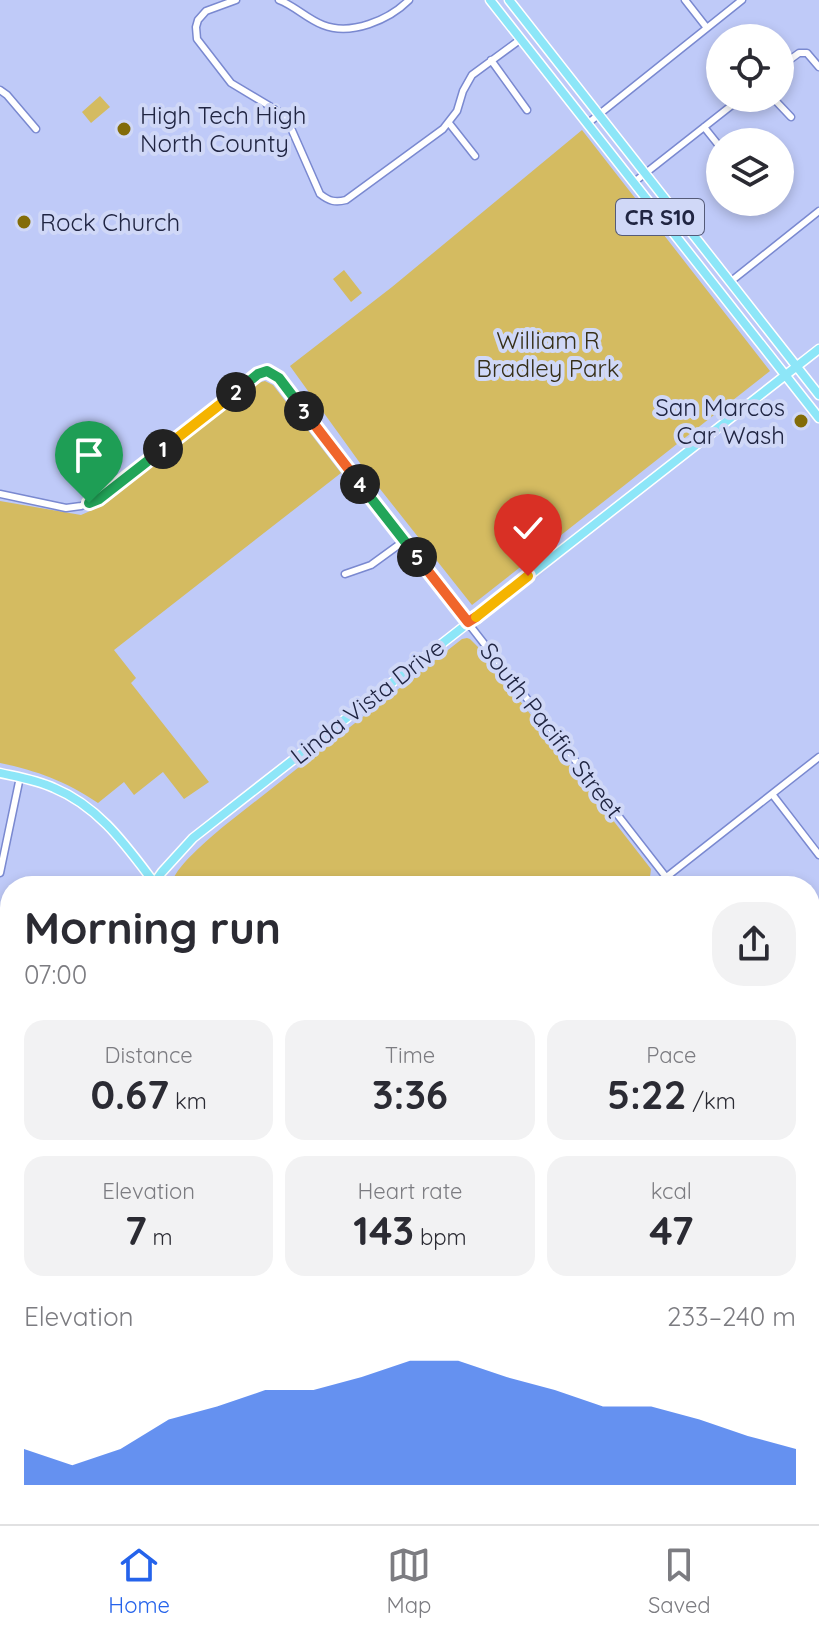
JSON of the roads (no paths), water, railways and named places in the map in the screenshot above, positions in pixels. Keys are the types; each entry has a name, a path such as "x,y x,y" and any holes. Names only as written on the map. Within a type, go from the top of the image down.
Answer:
{"main road":[{"name":"CR S10","path":"490,0 819,418"},
{"name":"CR S10","path":"509,0 819,395"},
{"name":"Linda Vista Drive","path":"161,876 193,838 819,349"},
{"path":"0,773 58,789 81,802 122,841 147,876"}],"street":[{"path":"236,0 206,11 198,20 199,45 231,83 287,119 320,194 329,201 346,200 449,123 472,75 521,39"},
{"path":"279,0 321,25 349,29 377,21 409,0"},
{"path":"685,0 706,27"},
{"path":"712,24 742,0"},
{"path":"587,124 706,29"},
{"path":"794,57 807,53 819,67"},
{"path":"491,60 527,110"},
{"path":"0,90 36,129"},
{"path":"633,183 723,112"},
{"path":"786,112 791,117"},
{"path":"449,123 475,156"},
{"path":"730,282 819,211"},
{"name":"South Pacific Street","path":"0,494 66,508 99,499 258,374 267,371 279,378 665,876"},
{"path":"345,574 371,565 404,541"},
{"path":"667,876 819,757"},
{"path":"0,873 20,777"},
{"path":"772,794 819,855"}],"place":[{"name":"High Tech High North County","path":"124,129"},
{"name":"Rock Church","path":"24,222"},
{"name":"San Marcos Car Wash","path":"801,421"}],"park label":[{"name":"William R Bradley Park","path":"548,354"}]}
